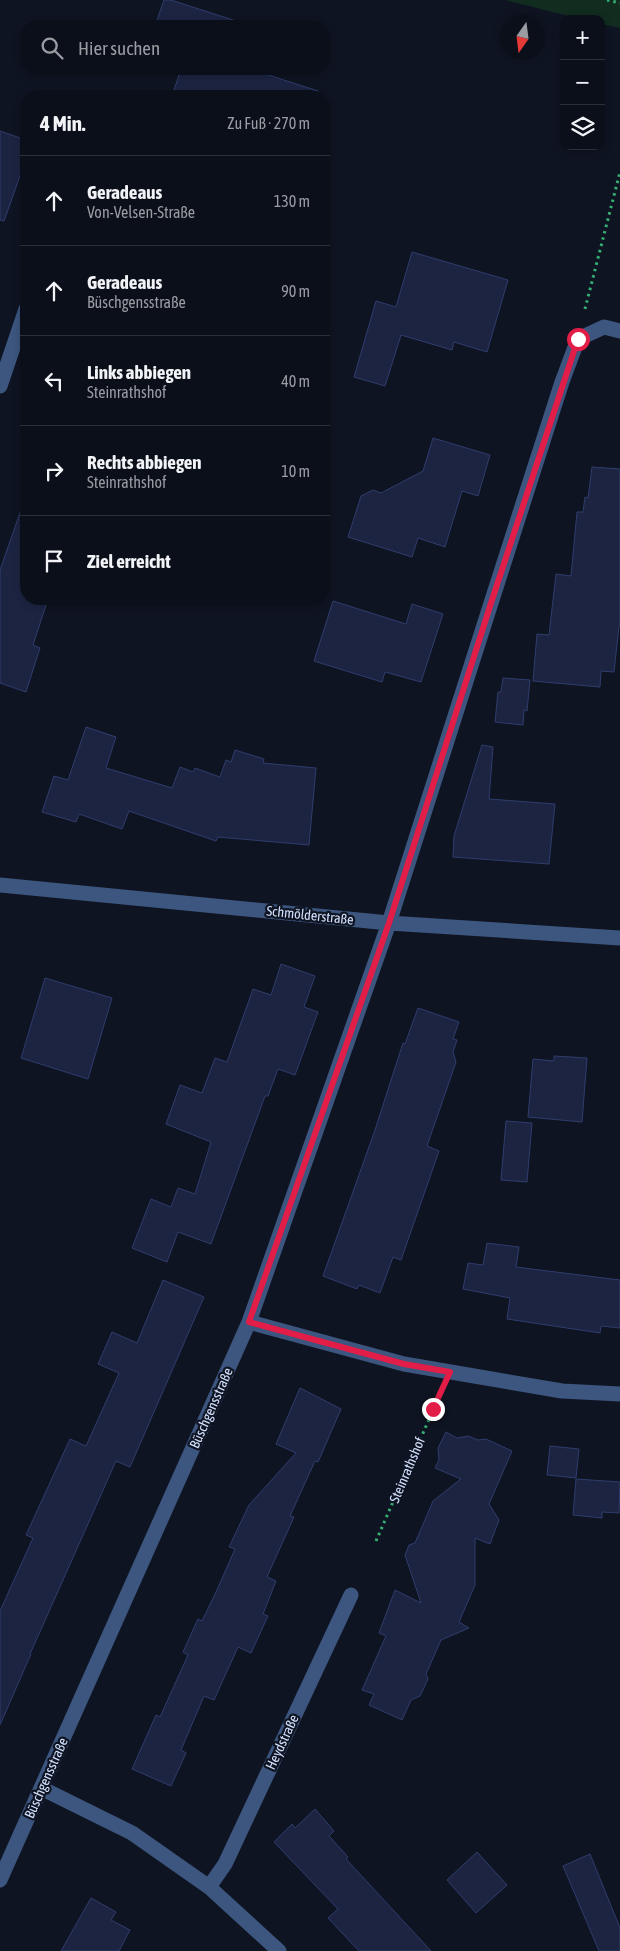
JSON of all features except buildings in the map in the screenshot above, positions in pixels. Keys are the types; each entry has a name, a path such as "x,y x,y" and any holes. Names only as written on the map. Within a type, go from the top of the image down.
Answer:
{"street":[{"path":"0,386 20,327"},
{"path":"578,339 604,327 620,331"},
{"name":"Büschgensstraße","path":"0,1880 249,1322 389,923 498,581 578,339"},
{"name":"Schmölderstraße","path":"0,885 389,923 620,938"},
{"path":"249,1322 404,1364 562,1391 620,1394"},
{"name":"Heydstraße","path":"209,1887 225,1864 351,1595"},
{"path":"41,1788 132,1833 209,1887 279,1951"}],"path":[{"path":"607,0 620,3"},
{"path":"578,339 620,172"},
{"name":"Steinrathshof","path":"376,1541 450,1372"}],"green space":[{"path":"505,0 620,0 620,28 605,25 605,15 565,15"}],"route":[{"path":"433,1409 450,1372 404,1364 249,1322 389,923 562,382 578,339"}]}
